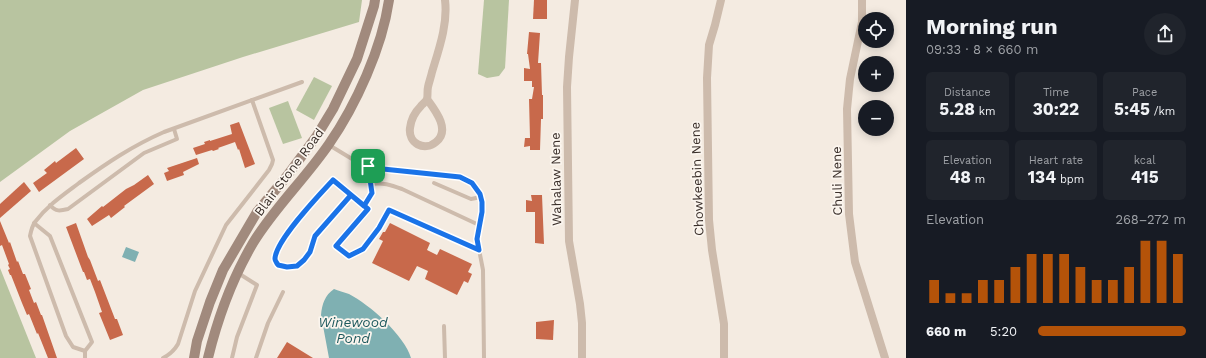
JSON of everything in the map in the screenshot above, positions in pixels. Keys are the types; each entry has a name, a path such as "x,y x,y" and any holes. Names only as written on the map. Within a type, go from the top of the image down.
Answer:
{"main road":[{"name":"Blair Stone Road","path":"194,358 210,302 225,266 257,212 316,137 333,110 357,60 375,0"},
{"name":"Blair Stone Road","path":"208,358 224,303 237,273 253,243 272,214 329,144 364,81 386,16 389,0"},
{"path":"316,137 329,144"},
{"path":"225,266 237,273"}],"street":[{"path":"427,100 439,117 442,125 442,133 439,140 435,144 421,146 414,143 411,138 410,128 414,116 427,100 428,87 443,33 445,0"},
{"name":"Wahalaw Nene","path":"575,0 567,87 569,241 580,304 582,323 582,358"},
{"name":"Chowkeebin Nene","path":"720,0 716,25 709,45 707,78 709,220 712,250 724,324 724,358"},
{"name":"Chuli Nene","path":"862,0 862,22 851,72 848,109 849,214 855,262 885,358"}],"lane":[{"path":"85,351 73,347 66,336 30,236 34,223 50,205 106,164 140,143 302,82"},
{"path":"163,358 172,352 178,344 195,291 226,225 269,170 272,164 273,160 252,100"},
{"path":"50,205 54,209 60,211 68,209 144,153 177,139 174,129"},
{"path":"140,143 144,153"},
{"path":"329,144 362,164 368,166 460,177 472,183 480,194 482,212 477,239 483,270 484,358"},
{"path":"364,206 372,193 368,166"},
{"path":"351,195 315,236 310,252 304,260 297,266 287,267 278,265 275,259 279,248 292,228 333,180 368,209 336,246 349,256 363,249 379,228 389,210 479,250"},
{"path":"434,183 471,199 481,197"},
{"path":"371,184 388,184 402,189 479,225"},
{"path":"34,223 50,236 92,342 85,351 85,358"},
{"path":"232,358 237,337 257,285 237,273"},
{"path":"256,358 268,323 283,292"},
{"path":"444,326 445,358"}],"green space":[{"path":"0,0 362,0 359,22 243,57 143,90 70,131 0,182"},
{"path":"484,0 509,0 505,68 499,76 487,78 478,74"},
{"path":"314,77 332,86 314,120 296,110"},
{"path":"288,101 302,138 283,144 269,108"},
{"path":"0,268 36,358 0,358"}],"water":[{"path":"126,247 139,252 135,262 122,257"},
{"name":"Winewood Pond","path":"334,289 349,294 376,313 402,340 411,358 329,358 321,315 324,300"}],"building":[{"path":"534,0 547,0 547,19 533,19"},
{"path":"529,32 540,33 538,63 541,63 543,119 541,119 540,150 530,150 530,146 524,147 525,138 530,138 529,99 532,99 534,87 532,87 532,81 524,81 524,68 530,69 527,54"},
{"path":"239,122 255,164 245,168 239,149 238,150 235,142 213,151 212,150 196,155 193,148 205,144 204,142 232,134 230,125"},
{"path":"76,148 84,159 39,192 33,183 47,173 44,170 55,161 56,163"},
{"path":"197,158 199,164 183,172 184,175 167,181 164,173 169,171 167,168"},
{"path":"148,175 154,184 124,206 125,207 111,218 109,215 92,226 87,219 102,206 103,207 126,189"},
{"path":"24,182 31,191 0,218 0,204"},
{"path":"531,195 542,195 544,244 535,243 535,212 526,212 526,200 532,201"},
{"path":"0,221 17,262 18,261 23,274 25,274 31,289 29,290 34,303 36,302 42,315 57,358 48,358 38,333 37,334 29,314 27,315 10,275 8,270 10,269 9,264 2,245 0,246"},
{"path":"76,223 98,281 100,280 115,319 117,319 123,335 110,340 99,313 102,312 90,279 87,280 83,272 66,227"},
{"path":"390,223 430,243 427,250 437,255 440,249 472,264 468,272 472,274 468,283 464,281 457,295 425,279 428,271 417,266 409,281 372,263 383,241 379,239"},
{"path":"554,320 553,340 536,339 536,322"},
{"path":"287,342 313,358 277,358"}],"route":[{"path":"368,166 372,193 364,206 351,195 315,236 310,252 304,260 297,266 287,267 278,265 275,259 279,248 292,228 333,180 351,195 368,209 336,246 349,256 363,249 379,228 389,210 479,250 477,239 482,212 482,202 480,194 472,183 460,177 368,166"}]}
